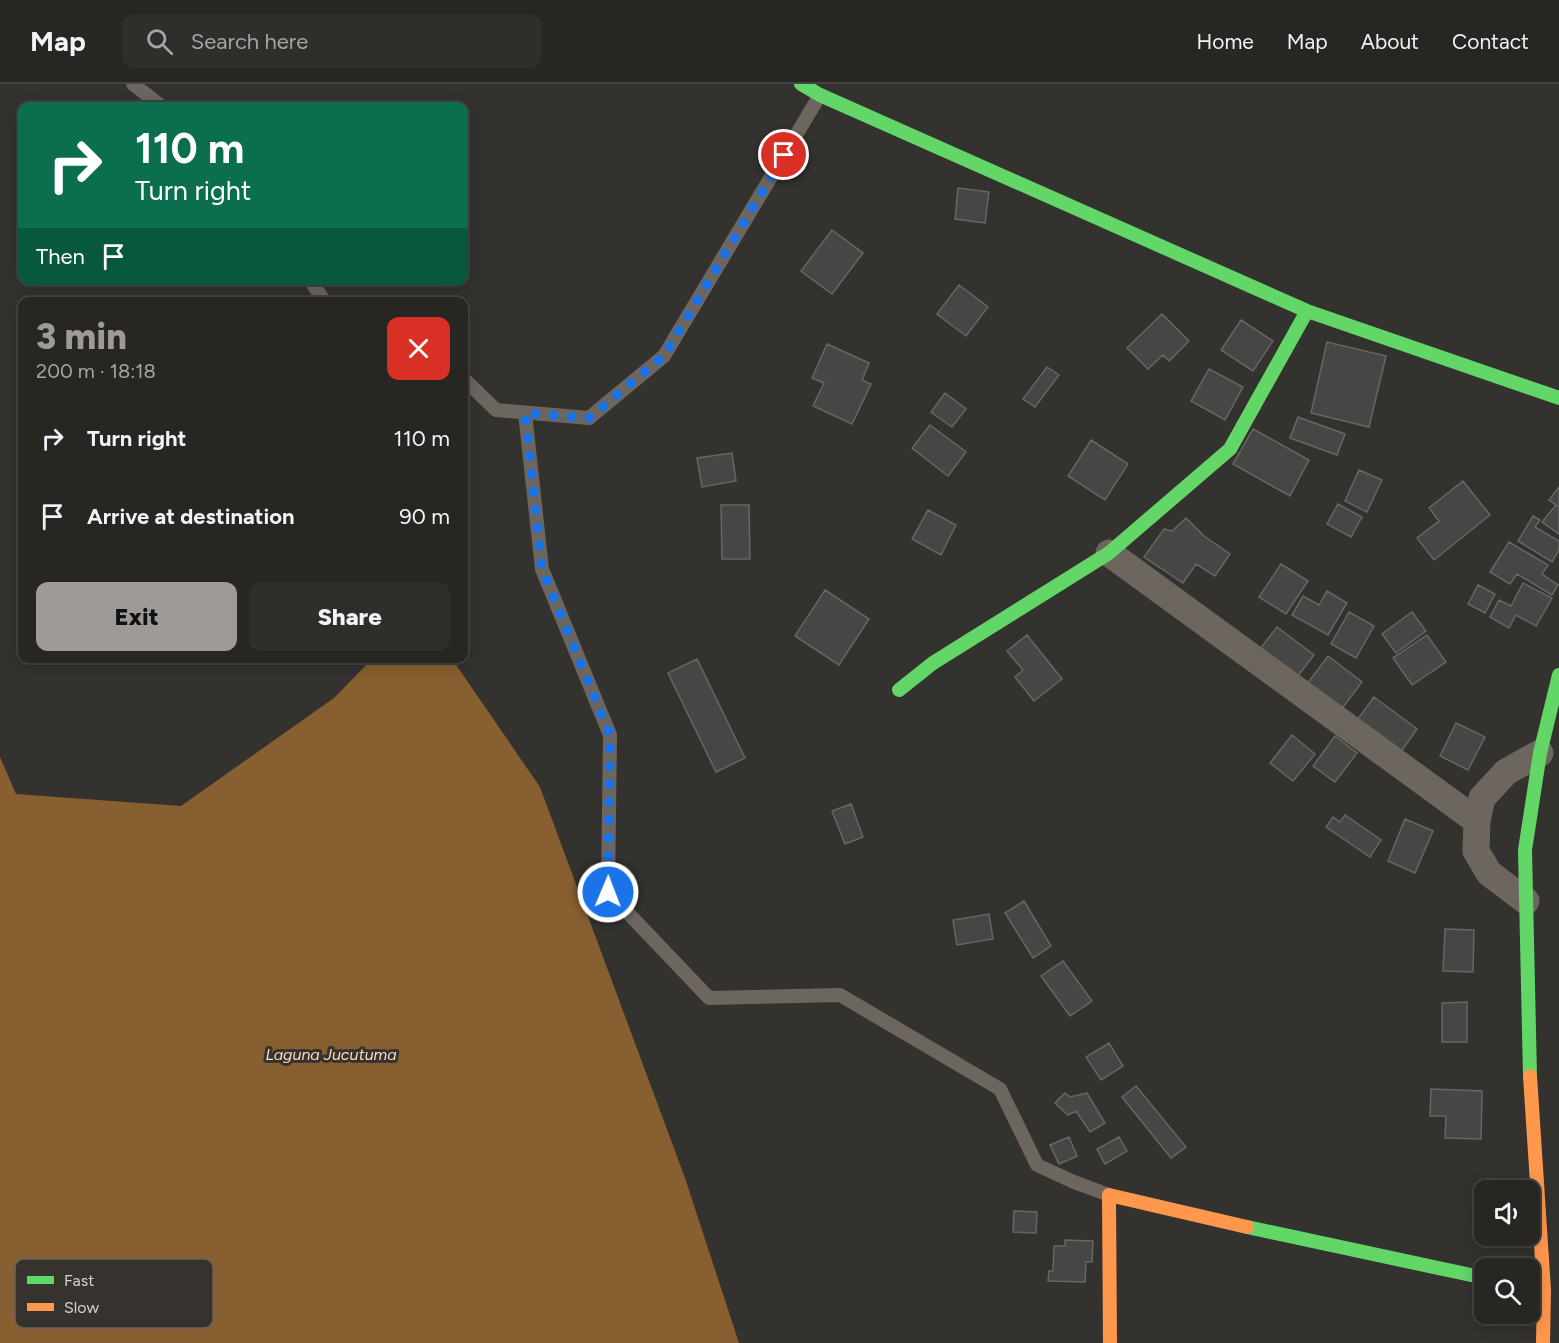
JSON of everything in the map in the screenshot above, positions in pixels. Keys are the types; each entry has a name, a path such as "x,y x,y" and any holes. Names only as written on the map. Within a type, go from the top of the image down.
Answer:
{"street":[{"path":"801,84 820,95 1307,311 1559,398"},
{"path":"899,690 933,663 1109,553 1230,449 1307,311"},
{"path":"1109,553 1477,821"},
{"path":"1543,1343 1544,1290 1530,1075 1525,850 1540,753 1559,675"},
{"path":"1526,901 1489,873 1476,851 1477,821 1482,798 1506,772 1540,753"},
{"path":"1110,1343 1109,1195 1271,1233 1474,1276"}],"lane":[{"path":"133,84 155,102"},
{"path":"468,383 496,410 589,418 664,356 820,95"},
{"path":"525,413 542,569 610,735 608,892 709,998 840,995 1000,1089 1037,1165 1109,1195"}],"water":[{"name":"Laguna Jucutuma","path":"368,663 455,663 540,787 685,1178 739,1343 0,1343 0,757 16,794 181,806 334,698"}],"building":[{"path":"958,188 989,192 985,223 955,219"},
{"path":"832,230 863,253 832,294 801,271"},
{"path":"959,285 988,307 966,336 937,314"},
{"path":"1162,314 1189,341 1169,361 1163,355 1148,369 1127,348"},
{"path":"1241,320 1273,341 1253,371 1221,350"},
{"path":"1327,342 1386,356 1369,427 1311,413"},
{"path":"827,344 869,363 862,380 871,384 852,424 813,406 824,383 812,378"},
{"path":"1047,367 1059,375 1035,407 1023,399"},
{"path":"1209,369 1243,387 1225,420 1191,401"},
{"path":"945,393 966,409 952,427 931,412"},
{"path":"1298,417 1345,434 1337,455 1290,438"},
{"path":"930,425 966,452 948,476 912,448"},
{"path":"1253,429 1309,460 1290,496 1233,464"},
{"path":"1091,440 1128,464 1105,500 1068,476"},
{"path":"732,453 736,481 702,487 697,458"},
{"path":"1359,470 1382,480 1367,512 1345,501"},
{"path":"1463,481 1490,515 1434,560 1417,538 1439,521 1429,508"},
{"path":"1559,487 1559,507 1549,500"},
{"path":"1338,504 1362,517 1351,537 1327,524"},
{"path":"721,505 749,505 750,559 722,559"},
{"path":"1556,505 1559,507 1559,534 1542,522"},
{"path":"928,510 956,525 941,555 912,539"},
{"path":"1533,516 1540,520 1535,527 1559,541 1559,550 1552,562 1518,541"},
{"path":"1186,518 1204,536 1230,554 1215,576 1196,564 1183,583 1144,557 1164,529 1172,531"},
{"path":"1509,542 1548,565 1542,574 1558,585 1552,595 1517,574 1510,584 1490,572"},
{"path":"1281,564 1308,581 1286,614 1259,597"},
{"path":"1523,583 1552,598 1536,626 1516,615 1509,628 1490,617 1499,600 1511,606"},
{"path":"1478,585 1495,594 1485,613 1468,604"},
{"path":"825,590 869,619 839,665 795,636"},
{"path":"1327,591 1347,603 1328,635 1292,615 1303,596 1319,605"},
{"path":"1349,612 1374,626 1356,658 1331,644"},
{"path":"1412,612 1426,631 1396,653 1382,634"},
{"path":"1277,627 1314,655 1294,681 1257,653"},
{"path":"1027,635 1062,679 1034,701 1015,677 1023,670 1007,651"},
{"path":"1427,635 1446,662 1412,685 1393,658"},
{"path":"1328,656 1362,682 1338,714 1304,688"},
{"path":"697,659 745,758 716,772 668,673"},
{"path":"1374,697 1417,729 1398,756 1354,724"},
{"path":"1456,723 1485,737 1468,770 1440,756"},
{"path":"1292,735 1315,754 1293,781 1270,763"},
{"path":"1335,736 1357,753 1335,782 1313,766"},
{"path":"851,804 863,837 845,844 832,811"},
{"path":"1345,815 1381,840 1370,857 1326,827 1333,817 1340,822"},
{"path":"1405,819 1433,831 1415,873 1388,861"},
{"path":"1024,901 1051,946 1033,958 1005,913"},
{"path":"989,914 993,939 957,945 953,920"},
{"path":"1445,929 1474,930 1473,972 1443,971"},
{"path":"1063,961 1092,1001 1070,1016 1041,976"},
{"path":"1467,1002 1467,1042 1442,1042 1442,1003"},
{"path":"1109,1043 1123,1066 1101,1080 1086,1057"},
{"path":"1136,1086 1186,1147 1171,1158 1122,1097"},
{"path":"1431,1089 1482,1091 1481,1139 1445,1138 1446,1116 1430,1116"},
{"path":"1065,1093 1070,1097 1087,1093 1105,1123 1090,1132 1076,1111 1068,1115 1055,1103"},
{"path":"1069,1137 1077,1156 1059,1164 1050,1145"},
{"path":"1119,1137 1127,1151 1105,1164 1097,1149"},
{"path":"1014,1211 1037,1212 1036,1233 1013,1232"},
{"path":"1065,1240 1093,1241 1092,1262 1086,1262 1085,1282 1048,1281 1049,1271 1053,1271 1054,1246 1065,1246"}],"traffic: fast":[{"path":"801,84 820,95 1307,311 1559,398"},
{"path":"899,690 933,663 1109,553 1230,449 1307,311"},
{"path":"1530,1076 1525,850 1540,753 1559,675"},
{"path":"1247,1227 1474,1276"}],"traffic: slow":[{"path":"1530,1076 1544,1290 1543,1343"},
{"path":"1110,1343 1109,1195 1247,1227"}],"route":[{"path":"608,892 610,735 542,569 525,413 589,418 664,356 784,155"}]}
